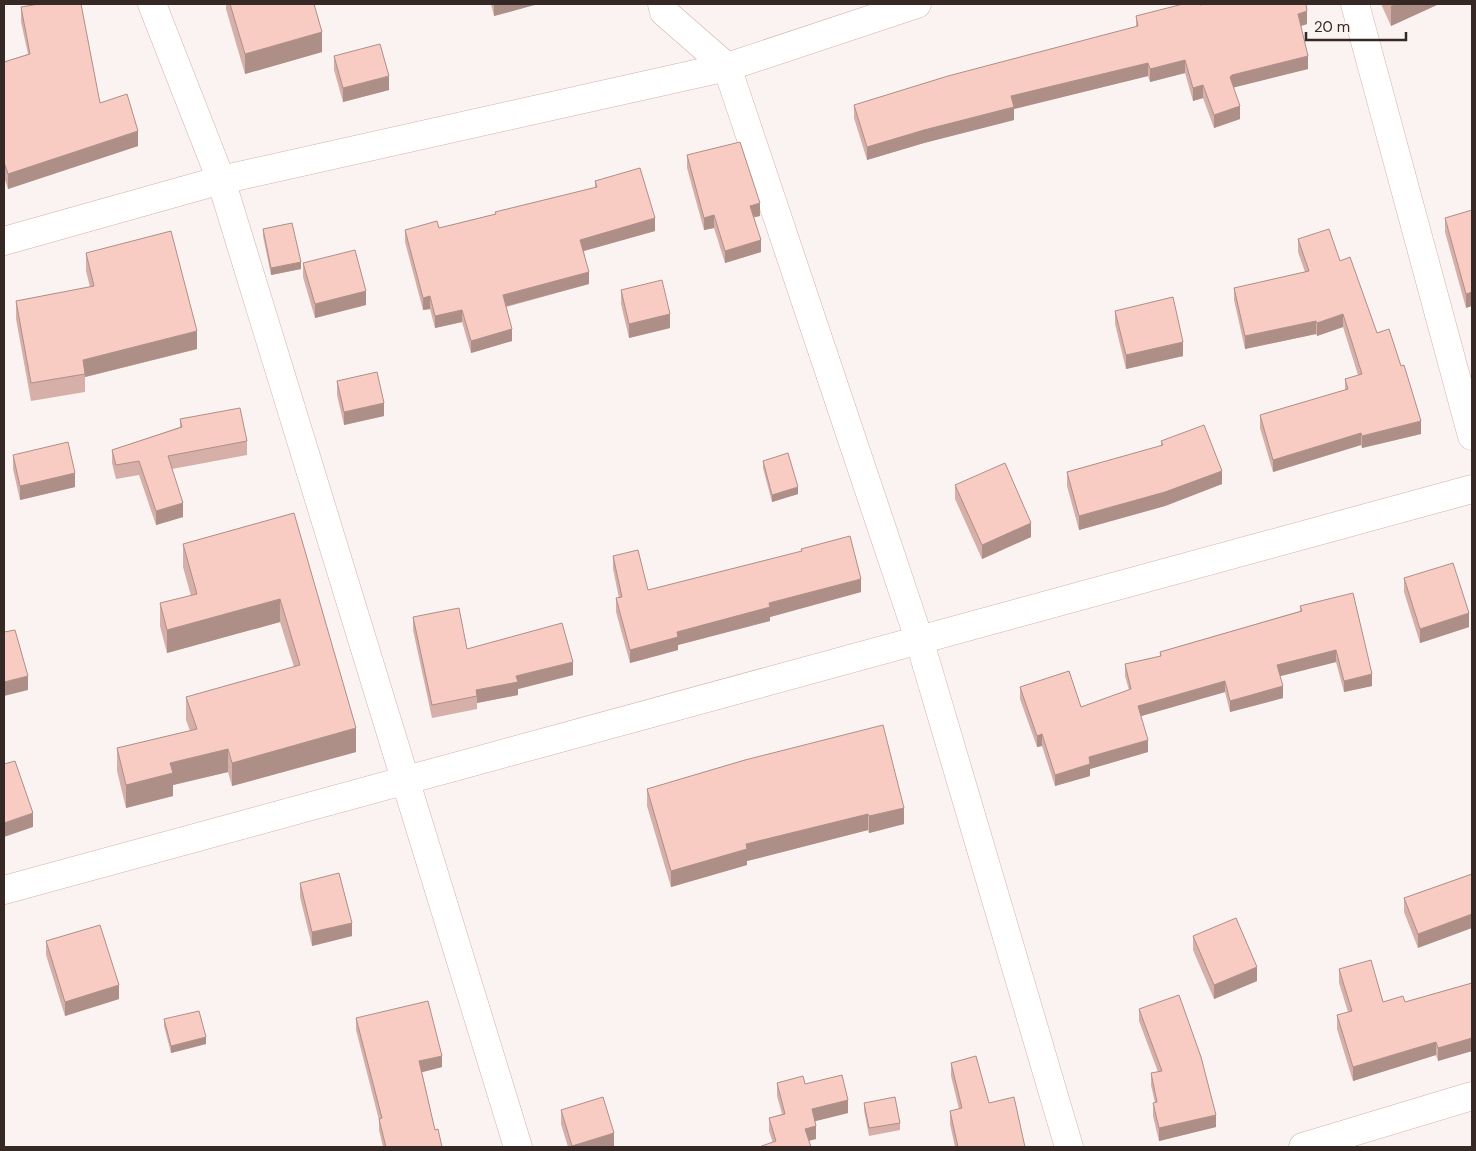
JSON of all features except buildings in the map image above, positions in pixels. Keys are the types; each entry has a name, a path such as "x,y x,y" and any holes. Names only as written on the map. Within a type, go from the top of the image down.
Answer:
{"street":[{"path":"152,4 221,180 518,1147"},
{"path":"662,4 664,12 727,68 919,639 1068,1147"},
{"path":"4,241 221,180 727,68 917,4"},
{"path":"1355,4 1472,436"},
{"path":"4,890 1472,489"},
{"path":"1303,1147 1472,1096"}]}
